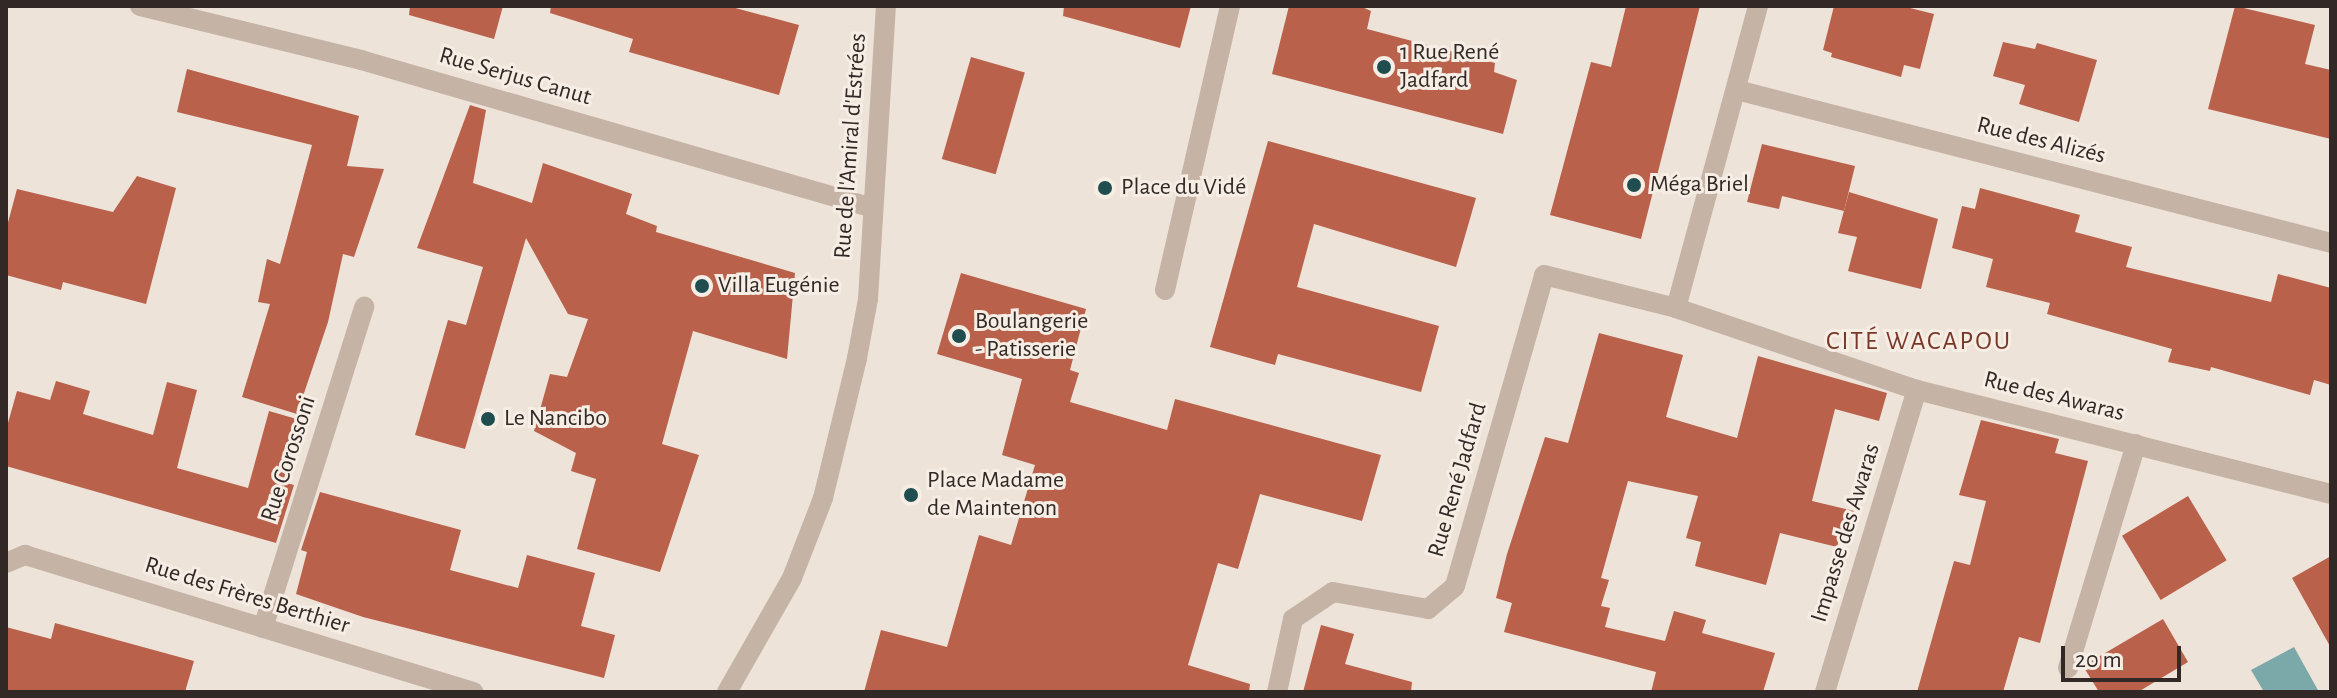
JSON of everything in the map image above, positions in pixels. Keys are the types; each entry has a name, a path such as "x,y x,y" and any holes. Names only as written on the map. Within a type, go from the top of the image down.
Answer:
{"street":[{"name":"Rue de l'Amiral d'Estrées","path":"727,692 792,578 823,498 863,328 886,6"},
{"path":"1165,290 1230,6"},
{"path":"1676,308 1758,6"},
{"name":"Rue Serjus Canut","path":"154,8 361,60 873,208"},
{"name":"Rue des Alizés","path":"1737,90 2331,243"},
{"name":"Rue René Jadfard","path":"1277,692 1293,619 1333,592 1428,609 1455,586 1544,275 1676,308"},
{"name":"Rue Corossoni","path":"263,628 364,307"},
{"name":"Rue des Awaras","path":"1676,308 1917,390 2331,494"},
{"name":"Impasse des Awaras","path":"1825,692 1917,390"},
{"path":"2068,668 2136,444"},
{"name":"Rue des Frères Berthier","path":"6,563 25,555 474,692"}],"water":[{"path":"2294,647 2319,692 2264,692 2251,670"}],"building":[{"path":"410,6 503,6 494,39 409,15"},
{"path":"551,6 728,6 799,25 779,95 629,52 633,39 550,13"},
{"path":"1064,6 1191,6 1180,48 1063,16"},
{"name":"1 Rue René Jadfard","path":"1289,6 1360,6 1371,11 1367,29 1495,63 1494,72 1517,80 1503,134 1272,74"},
{"path":"1626,6 1700,6 1641,239 1550,215 1591,62 1611,67"},
{"path":"1834,6 1902,6 1934,14 1920,69 1904,65 1901,77 1831,57 1832,53 1823,50"},
{"path":"2235,6 2315,25 2305,64 2331,70 2331,139 2208,109"},
{"path":"2003,42 2035,49 2037,43 2097,60 2079,122 2019,104 2025,85 1993,76"},
{"path":"971,57 1025,72 996,174 942,159"},
{"path":"187,69 359,116 347,166 384,169 354,257 343,254 328,322 297,414 242,397 270,304 258,302 267,259 280,264 312,145 177,112"},
{"path":"470,105 486,110 473,183 532,203 543,163 632,194 626,214 657,226 656,232 795,273 787,359 693,331 662,444 699,455 660,572 577,549 596,479 571,471 576,453 534,431 550,374 567,377 588,319 568,314 526,238 465,449 415,435 448,320 466,325 483,267 417,248"},
{"path":"1268,141 1476,198 1456,267 1314,224 1297,287 1439,326 1421,392 1278,354 1275,365 1210,347"},
{"path":"1762,144 1855,166 1844,211 1782,196 1779,209 1747,202"},
{"path":"137,176 176,188 146,304 63,282 61,290 6,275 6,230 17,189 113,212"},
{"path":"1980,188 2080,215 2075,232 2132,247 2126,267 2271,302 2278,274 2331,288 2331,385 2314,380 2310,395 2211,367 2210,371 2168,362 2172,349 2047,314 2050,303 1986,287 1993,259 1952,248 1962,206 1975,209"},
{"path":"1849,192 1938,219 1921,289 1848,271 1857,237 1838,233"},
{"path":"961,273 1086,309 1070,370 1079,373 1070,402 1167,430 1175,399 1381,455 1362,521 1260,494 1238,569 1218,563 1188,665 1250,684 1249,692 864,692 881,630 947,647 979,535 1011,545 1035,465 1002,455 1022,379 937,354"},
{"path":"1599,333 1683,355 1666,417 1737,438 1758,356 1887,393 1879,421 1835,409 1812,501 1854,511 1846,541 1839,540 1837,547 1780,533 1766,585 1695,566 1701,542 1686,538 1698,496 1628,481 1601,578 1609,580 1601,606 1610,608 1605,627 1665,641 1674,611 1706,620 1702,633 1775,653 1763,692 1651,692 1656,672 1504,632 1512,603 1496,598 1507,554 1545,437 1568,443"},
{"path":"56,381 90,391 83,414 153,435 167,382 197,390 177,468 248,488 269,411 300,420 283,482 294,485 276,543 6,466 6,430 17,391 50,400"},
{"path":"1981,420 2059,439 2055,453 2088,461 2040,643 2019,637 2003,692 1917,692 1954,561 1970,565 1986,501 1959,495"},
{"path":"320,492 461,530 450,570 518,588 527,555 595,573 581,626 615,635 604,678 363,617 296,594 307,552 301,550"},
{"path":"2188,496 2227,560 2161,600 2122,536"},
{"path":"2331,556 2331,648 2292,578"},
{"path":"2163,619 2188,662 2138,692 2099,692 2083,666"},
{"path":"55,623 194,661 185,692 6,692 6,627 51,639"},
{"path":"1321,625 1354,634 1345,664 1412,682 1411,692 1303,692"}],"place":[{"name":"1 Rue René Jadfard","path":"1384,67"},
{"name":"Méga Briel","path":"1634,185"},
{"name":"Place du Vidé","path":"1105,188"},
{"name":"Villa Eugénie","path":"702,286"},
{"name":"Boulangerie - Patisserie","path":"959,336"},
{"name":"Le Nancibo","path":"488,419"},
{"name":"Place Madame de Maintenon","path":"911,495"}],"district":[{"name":"CITÉ WACAPOU","path":"1919,342"}]}
